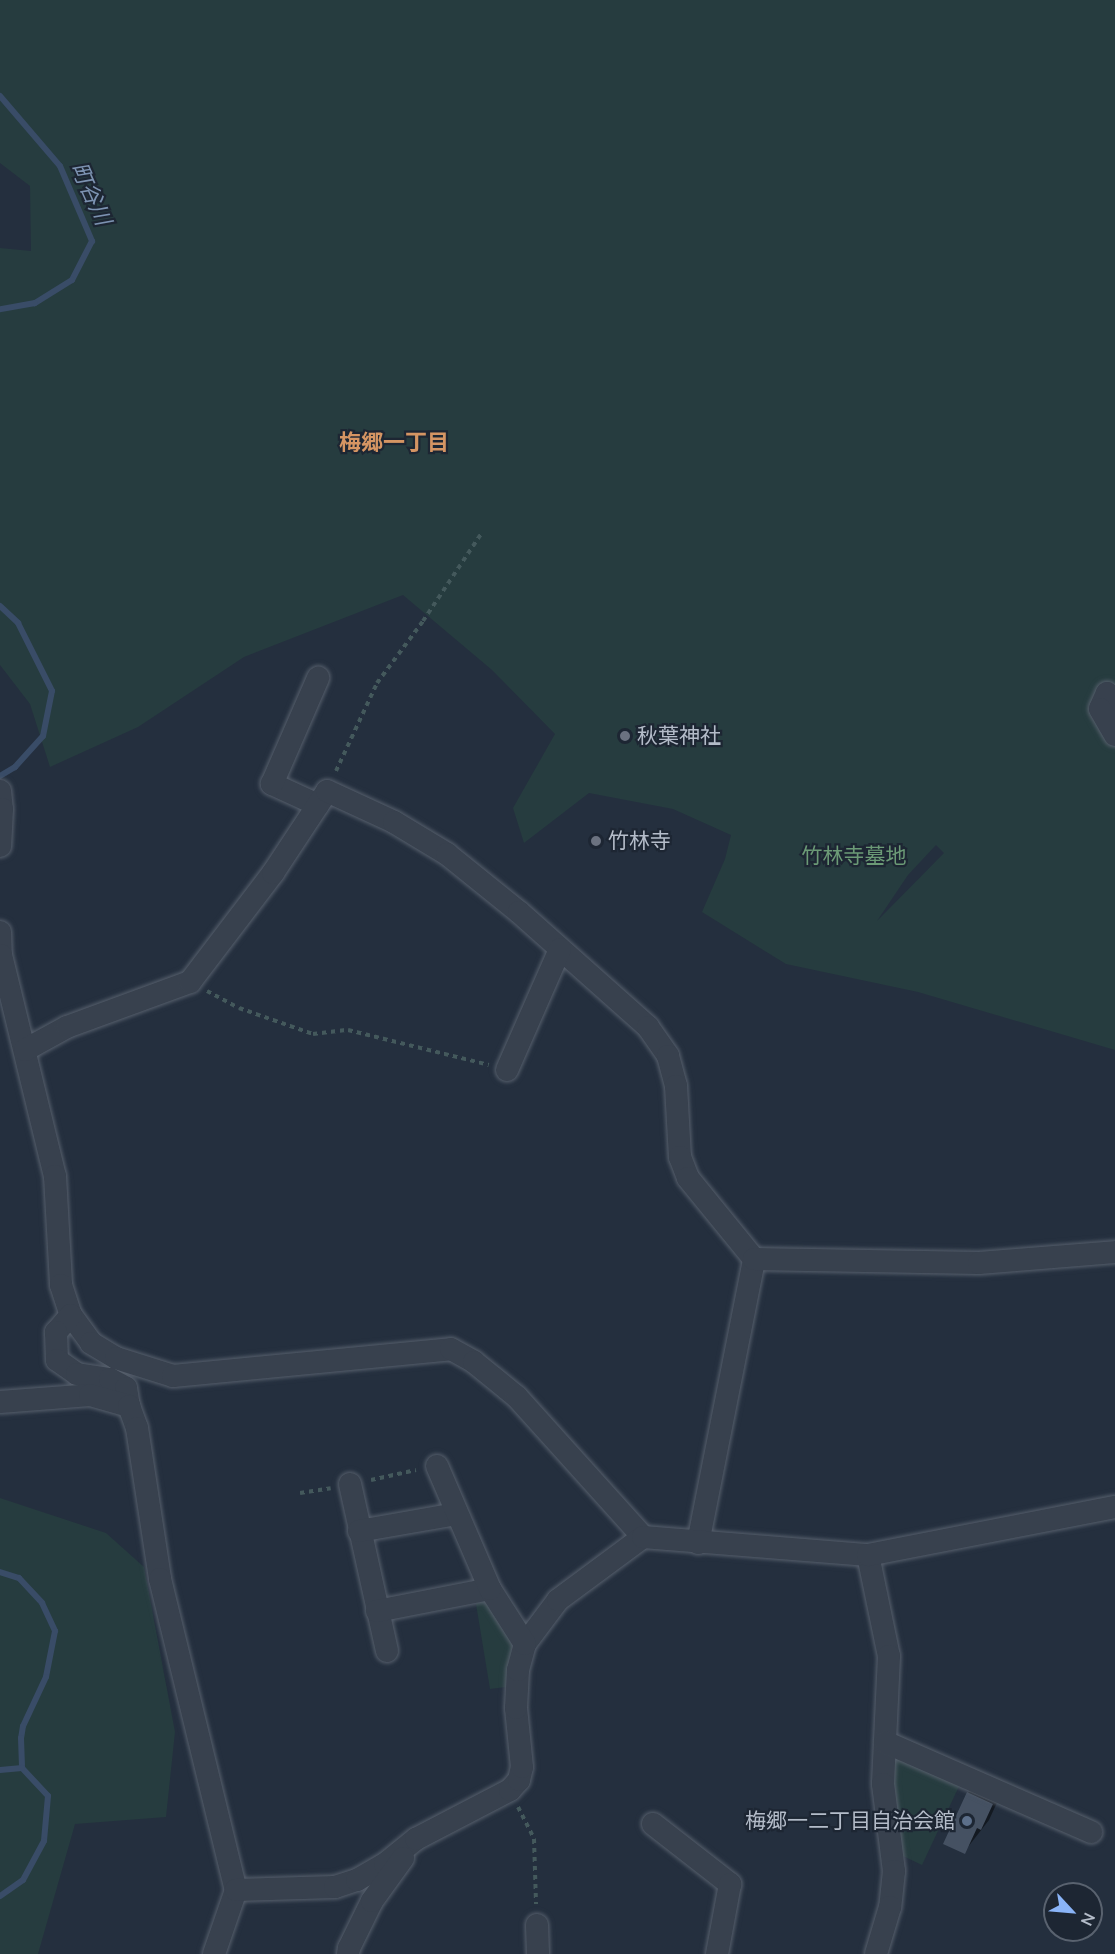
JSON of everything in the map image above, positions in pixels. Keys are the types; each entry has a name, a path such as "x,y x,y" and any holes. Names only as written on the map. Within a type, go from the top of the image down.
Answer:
{"street":[{"path":"318,678 272,784 394,822 447,854 561,949 648,1027 668,1056 676,1086 680,1157 688,1178 754,1259 979,1263 1115,1252"},
{"path":"1115,702 1107,693 1100,709 1115,735"},
{"path":"0,791 2,808 0,846"},
{"path":"25,1050 67,1028 190,982 273,873 322,798"},
{"path":"0,932 1,955 55,1176 61,1286 71,1315 100,1350 116,1358 173,1376 451,1348 474,1362 517,1397 643,1537 868,1555 1115,1507"},
{"path":"507,1070 561,949"},
{"path":"698,1543 754,1259"},
{"path":"71,1315 56,1332 57,1360 77,1374 110,1379 126,1388 129,1406 137,1428 160,1579 236,1890 214,1954"},
{"path":"0,1402 90,1395 129,1406"},
{"path":"437,1466 490,1589 525,1644"},
{"path":"350,1484 358,1531 387,1651"},
{"path":"358,1531 456,1514"},
{"path":"236,1890 335,1887 366,1875 416,1839 510,1790 519,1780 522,1767 516,1708 518,1670 525,1644 558,1600 643,1537"},
{"path":"868,1555 890,1656 883,1784 894,1870 890,1907 876,1954"},
{"path":"377,1611 490,1589"},
{"path":"885,1742 1091,1832"},
{"path":"653,1824 730,1884 717,1954"},
{"path":"348,1954 349,1947 372,1901 416,1839"},
{"path":"537,1925 538,1954"}],"path":[{"path":"322,798 377,683 423,621 481,534"},
{"path":"190,982 239,1008 314,1034 348,1030 507,1070"},
{"path":"510,1790 534,1839 537,1925"}],"green space":[{"name":"竹林寺墓地","path":"0,0 1115,0 1115,1050 918,992 786,964 702,912 725,859 731,835 673,809 589,793 524,843 513,808 555,734 492,670 403,595 244,657 138,727 50,767 30,704 0,665 0,248 31,251 30,186 0,163","holes":["936,845 944,853 877,921 908,875"]},
{"path":"0,1498 106,1533 144,1567 175,1732 166,1817 75,1824 38,1954 0,1954"},
{"path":"489,1599 513,1643 506,1687 490,1689 476,1604"},
{"path":"898,1754 961,1782 922,1865 903,1856 891,1759"}],"building":[{"path":"967,1792 993,1804 981,1830 977,1828 965,1854 943,1844"}],"waterway":[{"name":"町谷川","path":"0,96 60,166 92,241 72,280 35,303 0,309"},
{"name":"町谷川","path":"0,606 18,623 52,691 43,736 15,767 0,776"},
{"name":"町谷川","path":"0,1572 19,1578 42,1603 55,1631 46,1677 23,1726 21,1738 22,1768 48,1796 44,1841 23,1880 0,1896"},
{"path":"0,1770 22,1768"}],"place":[{"name":"秋葉神社","path":"625,736"},
{"name":"竹林寺","path":"596,841"},
{"name":"梅郷一二丁目自治会館","path":"967,1821"}],"district":[{"name":"梅郷一丁目","path":"394,444"}]}
